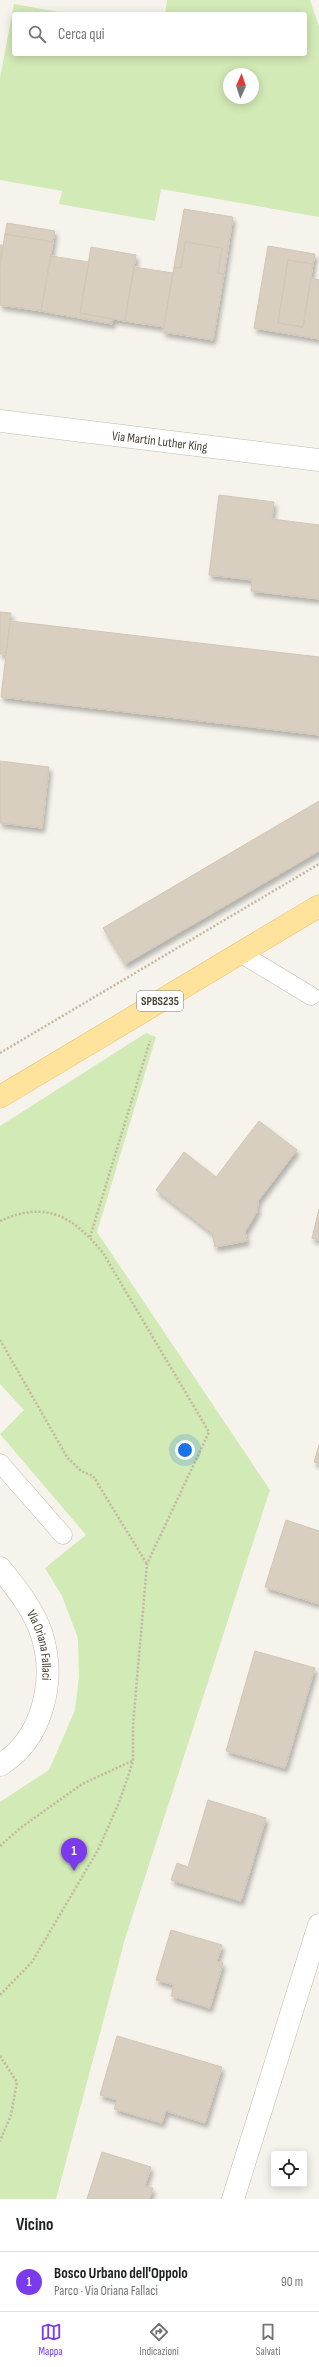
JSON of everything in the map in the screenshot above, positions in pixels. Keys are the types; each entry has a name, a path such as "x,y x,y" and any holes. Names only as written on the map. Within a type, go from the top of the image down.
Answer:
{"main road":[{"name":"SPBS235","path":"0,1097 319,906"}],"street":[{"name":"Via Martin Luther King","path":"0,421 319,460"},
{"path":"0,1089 42,1071"},
{"name":"Via Oriana Fallaci","path":"0,1568 25,1599 42,1635 48,1668 46,1696 36,1727 13,1757 0,1765"},
{"path":"233,2199 319,1925"}],"lane":[{"path":"240,953 311,996"},
{"path":"0,1463 63,1535"}],"path":[{"path":"0,1053 319,864"},
{"path":"146,966 164,998"},
{"path":"90,1237 152,1035"},
{"path":"0,1221 18,1213 38,1210 57,1215 90,1237 103,1253 209,1432 147,1564 133,1725 133,1761 120,1800 94,1857 32,1962 0,1995"},
{"path":"0,1340 68,1456 81,1471 93,1476 147,1564"},
{"path":"0,1846 19,1829 82,1784 133,1761"},
{"path":"0,2056 17,2082 11,2115 0,2141"}],"green space":[{"path":"167,0 310,0 319,26 319,217 161,189 155,221 59,204 62,191 0,180 0,78 12,15 12,56 307,56 307,12 165,12"},
{"path":"14,4 60,12 12,12"},
{"path":"146,1033 156,1037 97,1232 270,1490 125,1939 56,2199 0,2199 0,1802 49,1770 75,1710 79,1677 78,1638 62,1596 45,1568 86,1535 0,1434 24,1410 0,1384 0,1126"}],"building":[{"path":"184,209 233,217 224,274 218,273 222,248 185,242 181,268 174,267"},
{"path":"7,223 55,231 53,242 5,234"},
{"path":"5,234 53,242 41,311 0,305 0,266"},
{"path":"185,242 222,248 218,273 224,274 213,340 163,332 174,267 181,268"},
{"path":"0,245 3,245 0,266"},
{"path":"268,246 315,254 313,264 288,260 278,323 303,327 311,278 319,280 319,339 254,328"},
{"path":"91,247 136,255 125,321 80,313"},
{"path":"51,256 89,262 80,313 113,319 112,324 41,311"},
{"path":"288,260 313,264 303,327 278,323"},
{"path":"134,267 173,273 164,327 125,321"},
{"path":"219,495 274,502 272,519 319,525 319,599 251,591 252,580 209,575"},
{"path":"0,612 11,613 6,654 0,654"},
{"path":"10,621 319,657 319,735 1,697"},
{"path":"0,761 49,767 42,828 0,823"},
{"path":"319,801 319,851 125,964 103,928"},
{"path":"259,1121 297,1150 258,1201 257,1212 245,1232 247,1241 215,1247 212,1233 156,1190 184,1152 216,1177"},
{"path":"319,1209 319,1240 312,1238"},
{"path":"319,1445 319,1464 314,1462"},
{"path":"286,1520 319,1531 319,1604 265,1587"},
{"path":"255,1651 315,1668 285,1768 226,1751"},
{"path":"208,1800 266,1818 241,1901 171,1880 177,1863 188,1867"},
{"path":"171,1930 222,1945 217,1961 223,1963 210,2008 171,1996 174,1985 156,1980"},
{"path":"117,2036 222,2067 205,2123 166,2111 162,2123 114,2109 117,2100 100,2095"},
{"path":"102,2152 151,2167 145,2186 153,2188 149,2199 87,2199"}],"place":[{"name":"Bosco Urbano dell'Oppolo","path":"74,1871"}]}
